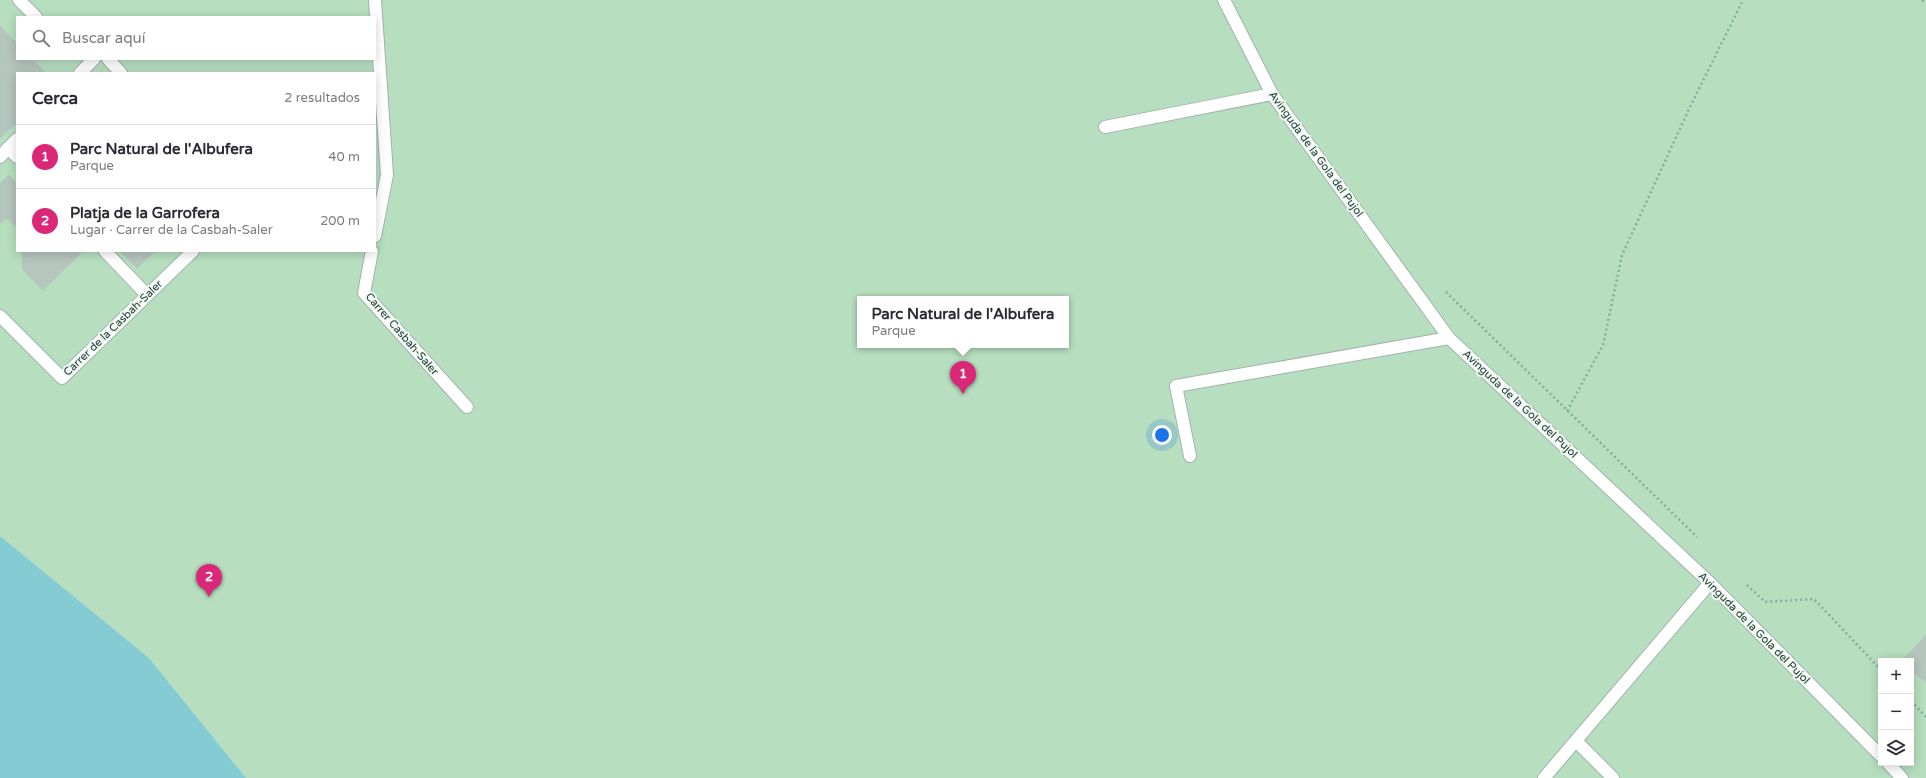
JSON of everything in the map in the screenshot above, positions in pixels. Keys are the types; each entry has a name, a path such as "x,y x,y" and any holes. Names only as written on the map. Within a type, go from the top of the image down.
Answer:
{"street":[{"path":"19,0 35,16"},
{"path":"375,0 387,175 376,231"},
{"name":"Avinguda de la Gola del Pujol","path":"1224,0 1272,94 1449,338 1710,583 1878,753"},
{"path":"81,72 93,60"},
{"path":"109,60 120,72"},
{"path":"1106,127 1272,94"},
{"path":"16,140 4,153 16,157"},
{"path":"107,252 147,295"},
{"name":"Carrer de la Casbah-Saler","path":"0,316 62,378 192,252"},
{"name":"Carrer Casbah-Saler","path":"372,252 364,293 467,407"},
{"path":"1190,456 1176,386 1449,338"},
{"path":"1544,778 1710,583"},
{"path":"1576,741 1613,778"},
{"path":"1891,766 1902,778"}],"path":[{"path":"1567,411 1603,345 1622,256 1689,109 1743,0"},
{"path":"1922,0 1926,3"},
{"path":"1443,289 1703,542"},
{"path":"1742,580 1765,602 1814,599 1878,667"},
{"path":"1914,704 1926,717"}],"green space":[{"path":"0,0 1926,0 1926,778 246,778 149,658 0,536"}],"water":[{"path":"0,536 149,658 246,778 0,778"}],"building":[{"path":"0,26 16,43 16,60 33,60 44,71 16,72 16,123 0,138"},
{"path":"9,175 16,183 16,227 7,218 0,223 0,184"},
{"path":"22,252 82,252 43,290 23,270"},
{"path":"121,252 154,252 137,268"},
{"path":"1926,635 1926,682 1914,672 1914,658 1905,658"}],"place":[{"name":"Parc Natural de l'Albufera","path":"963,394"},
{"name":"Platja de la Garrofera","path":"209,597"}]}
